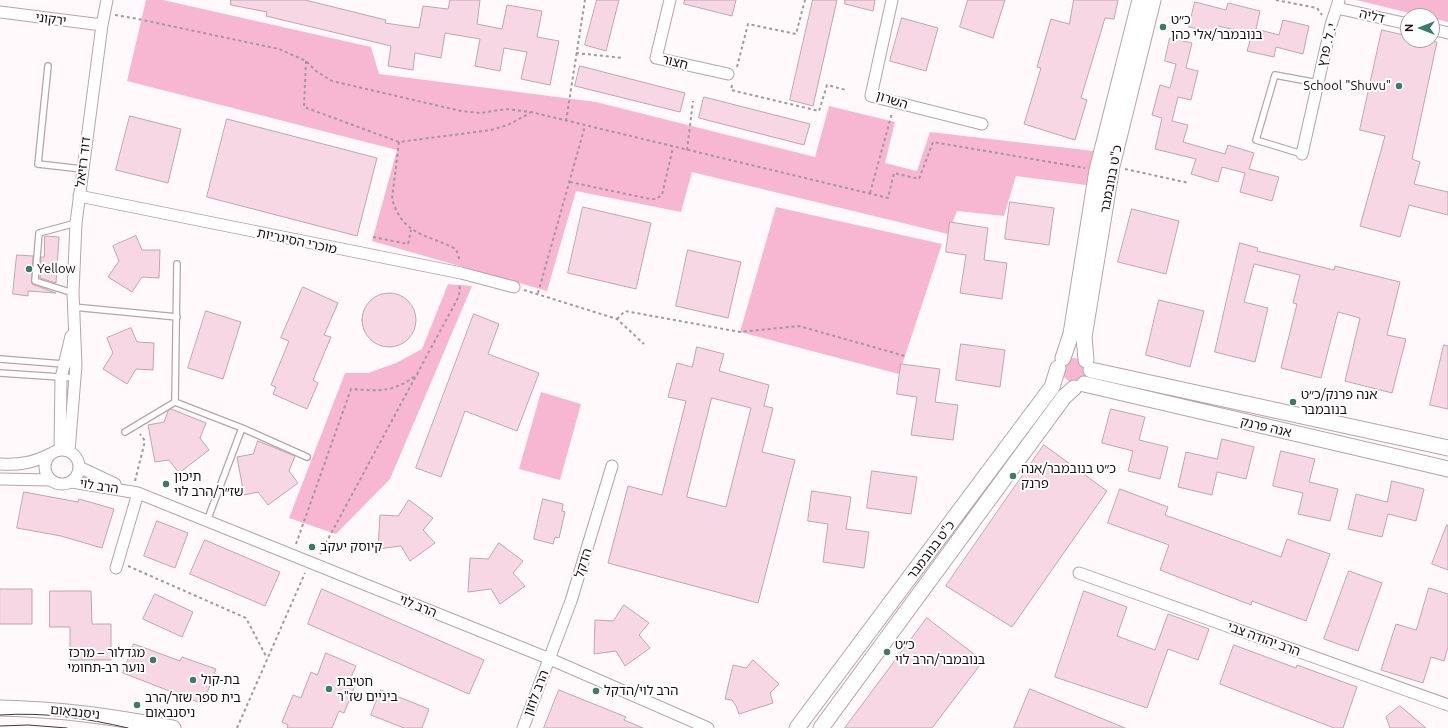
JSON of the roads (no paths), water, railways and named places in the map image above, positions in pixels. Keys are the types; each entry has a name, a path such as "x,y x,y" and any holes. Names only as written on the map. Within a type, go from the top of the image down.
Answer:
{"street":[{"name":"דוד רזיאל","path":"60,451 75,378 76,365 73,293 76,222 82,168 102,25 107,0"},
{"name":"חצור","path":"670,0 656,58 732,75"},
{"name":"השרון","path":"892,0 871,96 982,124"},
{"name":"כ\"ט בנובמבר","path":"797,728 1052,387 1071,334 1098,170 1140,0"},
{"name":"כ\"ט בנובמבר","path":"1088,365 1084,337 1112,166 1153,0"},
{"name":"דליה","path":"1338,4 1400,22"},
{"name":"י. ל. פרץ","path":"1302,154 1331,25 1338,4"},
{"name":"ירקוני","path":"0,12 102,25"},
{"name":"מוכרי הסיגריות","path":"80,196 461,273 514,288"},
{"name":"דוד רזיאל","path":"60,451 62,378 74,325"},
{"path":"1074,354 1082,356 1088,365 1088,380 1079,386 1067,386 1062,383 1059,378 1060,363 1074,354"},
{"name":"אנה פרנק","path":"1088,365 1448,448"},
{"name":"כ\"ט בנובמבר","path":"821,728 1064,397 1079,386"},
{"name":"אנה פרנק","path":"1079,386 1448,469"},
{"path":"50,480 47,476 45,466 46,461 60,451"},
{"path":"0,464 20,465 37,461 60,451 76,458 79,467 76,478 72,482 61,485 50,480 0,479"},
{"name":"הדקל","path":"550,658 571,601 612,466"},
{"name":"הרב לוי","path":"79,467 132,492 550,658 708,728"},
{"name":"הרב לוי","path":"72,482 132,492"},
{"path":"117,565 132,492"},
{"name":"הרב יהודה צבי","path":"1079,573 1448,705"},
{"name":"הרב לוזון","path":"523,728 550,658"},
{"name":"ניסנבאום","path":"0,708 43,708 103,715 173,728"}],"lane":[{"path":"48,66 38,164 82,168"},
{"path":"1302,154 1256,140 1275,75 1318,83"},
{"path":"73,293 35,281 39,233 76,222"},
{"path":"175,402 177,264"},
{"path":"73,307 176,317"},
{"path":"0,359 76,365"},
{"path":"0,373 75,378"},
{"path":"125,432 175,402"},
{"path":"175,402 242,428 307,457"},
{"path":"207,521 242,428"}],"tram line":[{"path":"0,715 48,715 96,721 128,728"},
{"path":"0,726 28,725 67,728"}],"place":[{"name":"כ״ט בנובמבר/אלי כהן","path":"1163,27"},
{"name":"School \"Shuvu\"","path":"1399,86"},
{"name":"Yellow","path":"29,269"},
{"name":"אנה פרנק/כ״ט בנובמבר","path":"1293,402"},
{"name":"כ״ט בנובמבר/אנה פרנק","path":"1013,476"},
{"name":"תיכון שז״ר/הרב לוי","path":"166,484"},
{"name":"קיוסק יעקב","path":"312,547"},
{"name":"כ״ט בנובמבר/הרב לוי","path":"887,652"},
{"name":"מגדלור – מרכז נוער רב-תחומי","path":"153,660"},
{"name":"בת-קול","path":"193,680"},
{"name":"חטיבת ביניים שז\"ר","path":"329,689"},
{"name":"הרב לוי/הדקל","path":"596,691"},
{"name":"בית ספר שזר/הרב ניסנבאום","path":"137,705"}]}
